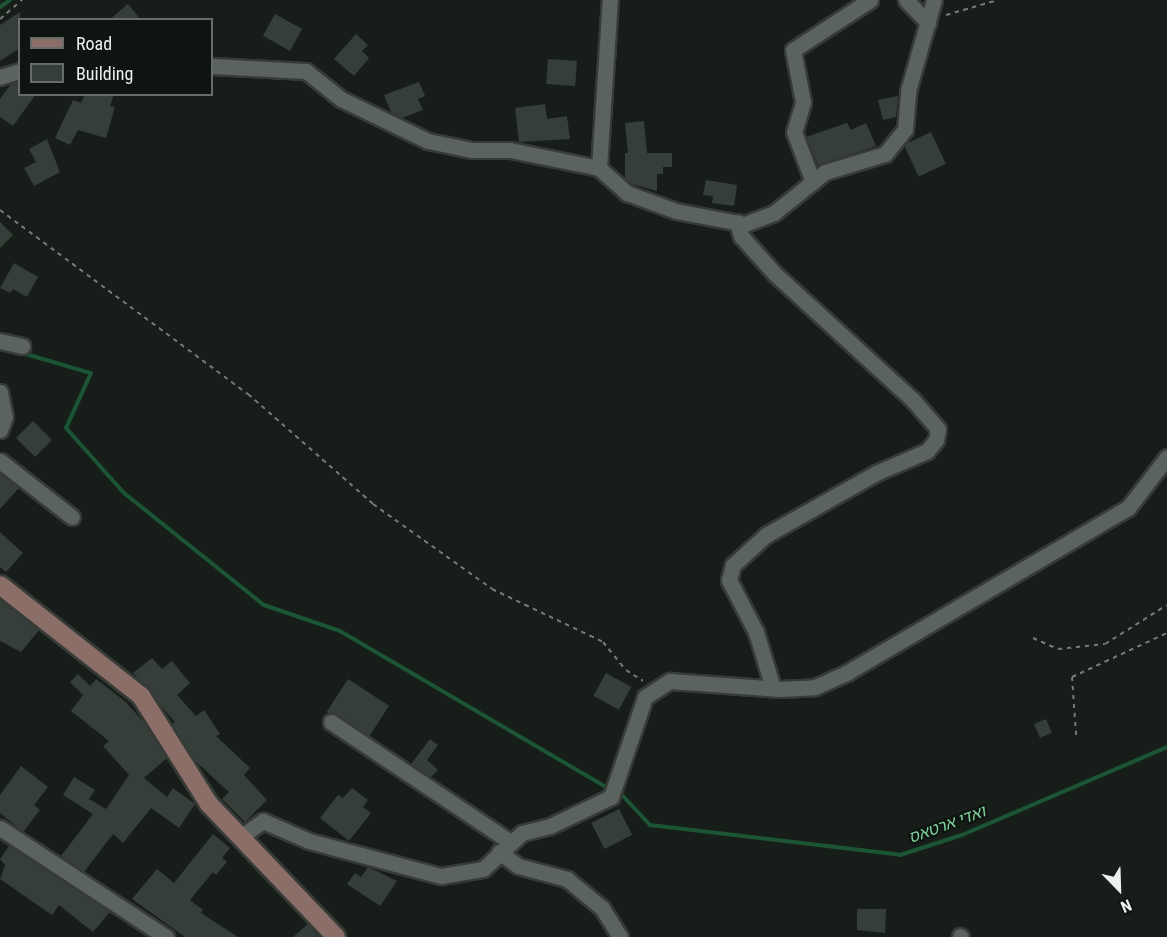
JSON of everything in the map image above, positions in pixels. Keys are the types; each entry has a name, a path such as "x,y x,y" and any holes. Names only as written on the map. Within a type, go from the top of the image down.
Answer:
{"street":[{"path":"599,168 610,0"},
{"path":"813,182 794,132 803,102 793,50 870,0"},
{"path":"906,0 928,23"},
{"path":"213,66 306,71 341,99 428,141 472,150 510,150 599,168 627,193 676,211 745,224 774,213 825,172 885,154 905,129 908,91 934,0"},
{"path":"0,76 18,72"},
{"path":"737,222 741,236 775,274 912,399 938,429 936,440 927,451 876,473 766,536 733,565 729,580 756,632 773,688"},
{"path":"0,341 22,346"},
{"path":"0,392 5,417 0,430"},
{"path":"242,836 263,821 309,841 441,876 483,869 504,847 522,833 550,826 612,797 645,697 670,681 773,688 814,687 848,672 1128,508 1167,457"},
{"path":"0,461 9,472 72,517"},
{"path":"0,585 141,696 209,804 336,937"},
{"path":"331,723 504,847 518,866 567,879 603,908 620,937"},
{"path":"0,828 166,937"}],"path":[{"path":"0,19 22,0"},
{"path":"928,23 998,0"},
{"path":"0,210 248,394 373,504 492,589 603,642 626,670 656,690"},
{"path":"1033,638 1058,649 1105,644 1167,605"},
{"path":"1076,735 1072,677 1167,633"}],"building":[{"path":"128,4 139,18 111,18"},
{"path":"20,12 18,49 0,61 0,25"},
{"path":"275,14 302,29 290,51 263,36"},
{"path":"356,34 368,45 362,51 369,58 354,76 334,59"},
{"path":"548,59 577,61 575,86 546,84"},
{"path":"18,82 18,96 35,96 13,126 0,117 0,99 11,84"},
{"path":"419,82 425,96 418,99 423,110 402,118 391,112 384,95"},
{"path":"84,96 113,96 110,106 115,107 106,138 78,130 70,145 55,138 73,100 81,103"},
{"path":"898,96 896,117 883,120 878,100"},
{"path":"545,104 547,119 567,116 570,139 519,142 515,108"},
{"path":"644,121 647,153 672,153 672,167 663,167 663,174 657,174 657,191 632,184 625,178 625,153 628,153 625,123"},
{"path":"847,123 851,130 866,123 876,146 818,165 806,137"},
{"path":"931,132 946,164 919,176 904,145"},
{"path":"47,139 60,172 34,186 24,168 36,162 29,149"},
{"path":"706,180 737,185 734,206 712,203 713,196 703,195"},
{"path":"0,222 13,235 0,248"},
{"path":"14,263 38,277 27,297 13,289 10,293 0,288"},
{"path":"33,421 52,440 35,457 16,438"},
{"path":"0,473 19,488 0,509"},
{"path":"0,532 23,553 6,572 0,567"},
{"path":"0,599 39,630 21,652 0,641"},
{"path":"152,658 162,669 172,661 190,683 177,695 196,716 204,710 220,734 216,736 250,768 244,775 267,800 245,822 222,799 229,792 194,760 172,724 175,722 133,673"},
{"path":"606,673 631,687 619,710 593,696"},
{"path":"78,674 90,686 96,679 126,702 147,726 167,758 144,778 167,797 173,788 195,804 179,828 151,808 123,843 113,834 84,872 61,856 93,814 63,795 74,777 95,790 89,799 106,809 129,775 103,746 109,741 71,711 83,695 70,682"},
{"path":"348,679 389,706 368,738 327,712"},
{"path":"1046,719 1052,733 1040,738 1034,724"},
{"path":"430,739 438,745 427,760 438,770 431,777 411,764"},
{"path":"21,766 48,787 34,805 40,810 23,832 0,813 0,795"},
{"path":"352,788 368,800 363,807 371,813 349,841 320,818 338,795 343,798"},
{"path":"619,809 632,835 605,849 591,823"},
{"path":"213,834 230,848 222,858 227,862 216,875 213,872 190,900 203,910 201,913 238,937 185,937 132,899 157,869 174,883"},
{"path":"9,846 110,912 93,932 59,905 52,915 0,879 5,865 0,859"},
{"path":"368,867 397,881 380,906 347,884 355,873 361,877"},
{"path":"857,909 886,909 885,933 857,930"},
{"path":"308,924 319,937 293,937"}],"waterway":[{"path":"0,7 10,0"},
{"path":"19,352 91,373 66,428 124,493 264,605 340,631 604,786"},
{"name":"ואדי ארטאס","path":"623,796 650,825 900,855 962,835 1167,747"}]}
